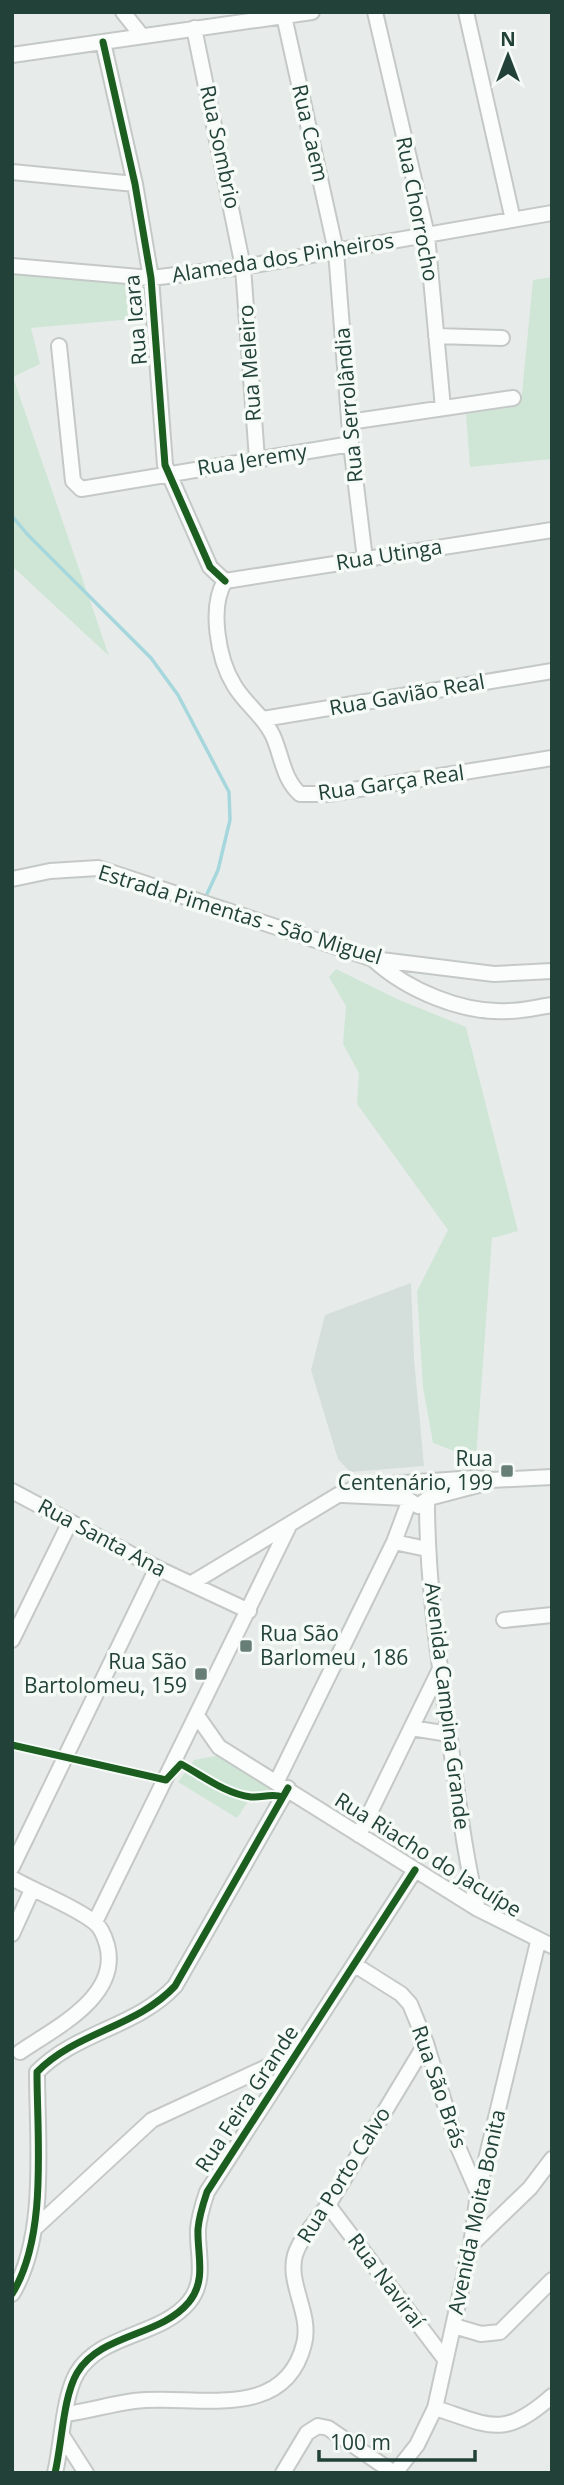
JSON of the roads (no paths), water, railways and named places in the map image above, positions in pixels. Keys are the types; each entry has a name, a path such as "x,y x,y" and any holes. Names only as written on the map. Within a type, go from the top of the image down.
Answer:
{"street":[{"path":"123,12 142,36"},
{"path":"12,55 312,12"},
{"name":"Rua Chorrocho","path":"375,12 427,235 443,408"},
{"path":"466,12 513,220"},
{"name":"Rua Caem","path":"284,16 336,251"},
{"name":"Rua Sombrio","path":"194,28 243,267"},
{"name":"Rua Icara","path":"103,42 135,184 151,278 161,440 167,474 210,567 225,581"},
{"path":"12,172 135,184"},
{"name":"Alameda dos Pinheiros","path":"12,265 151,278 243,267 552,213"},
{"name":"Rua Serrolândia","path":"336,251 351,444 365,559"},
{"name":"Rua Meleiro","path":"243,267 257,459"},
{"path":"436,336 502,338"},
{"name":"Rua Jeremy","path":"59,346 73,481 81,489 351,444"},
{"path":"349,422 513,398"},
{"name":"Rua Utinga","path":"225,581 552,530"},
{"name":"Rua Garça Real","path":"225,581 217,602 224,662 234,685 263,719 289,780 300,794 328,794 552,758"},
{"name":"Rua Gavião Real","path":"263,719 552,671"},
{"name":"Estrada Pimentas - São Miguel","path":"12,879 70,869 112,871 244,919 373,959 494,974 552,971"},
{"path":"373,959 389,974 434,996 482,1010 508,1012 552,1005"},
{"path":"192,1583 288,1528 338,1495 362,1486 475,1478 491,1480 552,1477"},
{"path":"338,1495 407,1500 418,1506 428,1500 491,1480"},
{"path":"37,2072 63,2049 150,2008 175,1986 282,1784 394,1542 407,1500 406,1488 418,1482"},
{"path":"418,1482 430,1489 428,1500"},
{"name":"Rua Santa Ana","path":"12,1491 157,1568 249,1611"},
{"name":"Avenida Campina Grande","path":"428,1500 427,1549 440,1669 470,1875 478,1909"},
{"path":"12,1640 70,1522"},
{"path":"95,1923 198,1717 288,1528"},
{"path":"394,1542 427,1549"},
{"path":"12,1867 157,1568"},
{"path":"504,1620 552,1615"},
{"path":"359,1835 440,1669"},
{"name":"Rua Riacho do Jacuípe","path":"198,1717 219,1747"},
{"path":"411,1728 449,1734"},
{"name":"Rua Riacho do Jacuípe","path":"185,1742 219,1747 478,1909 545,1944"},
{"name":"Rua Feira Grande","path":"55,2473 71,2388 86,2362 113,2344 160,2325 189,2301 198,2286 201,2268 198,2228 208,2192 415,1870"},
{"path":"12,1878 95,1923 105,1937 109,1953 103,1982 79,2010 16,2051 37,2072 34,2229 25,2267 12,2294"},
{"path":"12,1934 32,1890"},
{"name":"Avenida Moita Bonita","path":"394,2473 417,2445 435,2408 471,2245 478,2193 545,1944"},
{"name":"Rua São Brás","path":"355,1965 401,1993 410,2004 426,2043 458,2147 478,2193"},
{"name":"Rua Porto Calvo","path":"66,2414 134,2401 224,2403 250,2397 274,2387 289,2374 304,2345 306,2330 293,2269 295,2257 426,2043"},
{"path":"34,2229 152,2120 299,2053"},
{"path":"471,2245 530,2188 552,2160"},
{"name":"Rua Naviraí","path":"328,2205 444,2358"},
{"path":"454,2326 481,2334 500,2332 552,2280"},
{"path":"435,2408 497,2427 516,2422 552,2396"},
{"path":"283,2473 307,2433 318,2426 328,2428 394,2473"},
{"path":"63,2437 86,2473"}],"waterway":[{"path":"12,516 151,658 178,695 229,792 230,820 218,870 207,894"}],"place":[{"name":"Rua Centenário, 199","path":"507,1471"},
{"name":"Rua São Barlomeu , 186","path":"246,1646"},
{"name":"Rua São Bartolomeu, 159","path":"201,1674"}]}
